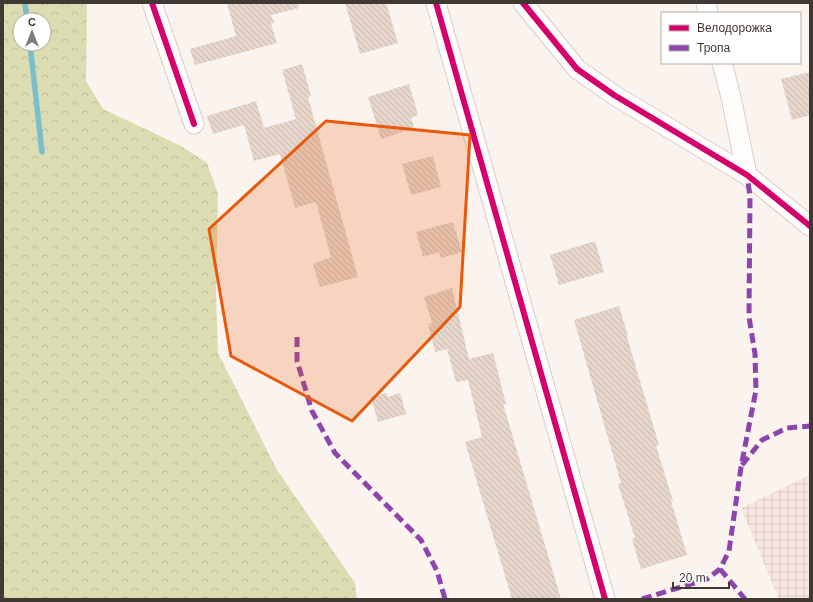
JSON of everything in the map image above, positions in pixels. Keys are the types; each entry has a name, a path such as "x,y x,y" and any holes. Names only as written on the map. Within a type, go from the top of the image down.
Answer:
{"street":[{"path":"152,3 194,124"},
{"path":"436,3 605,599"},
{"path":"523,3 577,68 614,95 747,175 810,226"},
{"path":"722,64 747,175"}],"highlighted area":[{"path":"326,121 470,135 460,307 352,421 231,356 209,229"}],"shaded area":[{"path":"810,475 810,599 779,599 741,508"}],"green space":[{"path":"3,3 87,3 86,81 103,109 181,146 207,163 218,194 216,295 218,353 277,470 355,583 357,599 3,599"}],"building":[{"path":"227,3 298,3 299,8 271,15 274,23 271,24 277,43 195,65 190,49 236,36"},
{"path":"345,3 386,3 398,43 360,54"},
{"path":"302,64 311,96 308,97 358,277 320,287 313,264 331,257 316,202 295,208 280,154 254,161 244,125 213,134 207,116 256,101 264,128 296,119 282,70"},
{"path":"810,72 810,115 792,120 781,79"},
{"path":"409,84 418,115 411,118 414,128 381,139 368,97"},
{"path":"433,156 441,187 411,195 402,164"},
{"path":"453,222 462,252 441,258 439,252 423,257 416,232"},
{"path":"595,241 604,272 559,285 550,255"},
{"path":"452,288 469,359 493,353 506,404 503,404 561,599 512,599 465,442 482,437 468,380 456,382 447,349 435,352 428,324 432,323 424,297"},
{"path":"619,306 659,445 656,446 673,501 671,501 687,555 641,569 632,539 635,538 618,484 621,483 574,320"},
{"path":"386,393 388,397 400,393 406,414 378,422 371,397"}],"waterway":[{"path":"25,3 26,12"},
{"path":"31,52 42,152"}],"marked path":[{"path":"642,599 707,579 720,569 729,551 741,467 756,390 755,354 749,317 750,196 747,175"},
{"path":"297,337 297,361 312,411 335,453 421,540 437,571 445,599"},
{"path":"742,465 762,440 787,428 810,426"},
{"path":"720,569 745,599"}],"cycle path":[{"path":"152,3 194,124"},
{"path":"436,3 605,599"},
{"path":"523,3 577,69 614,95 747,175 810,226"}]}
